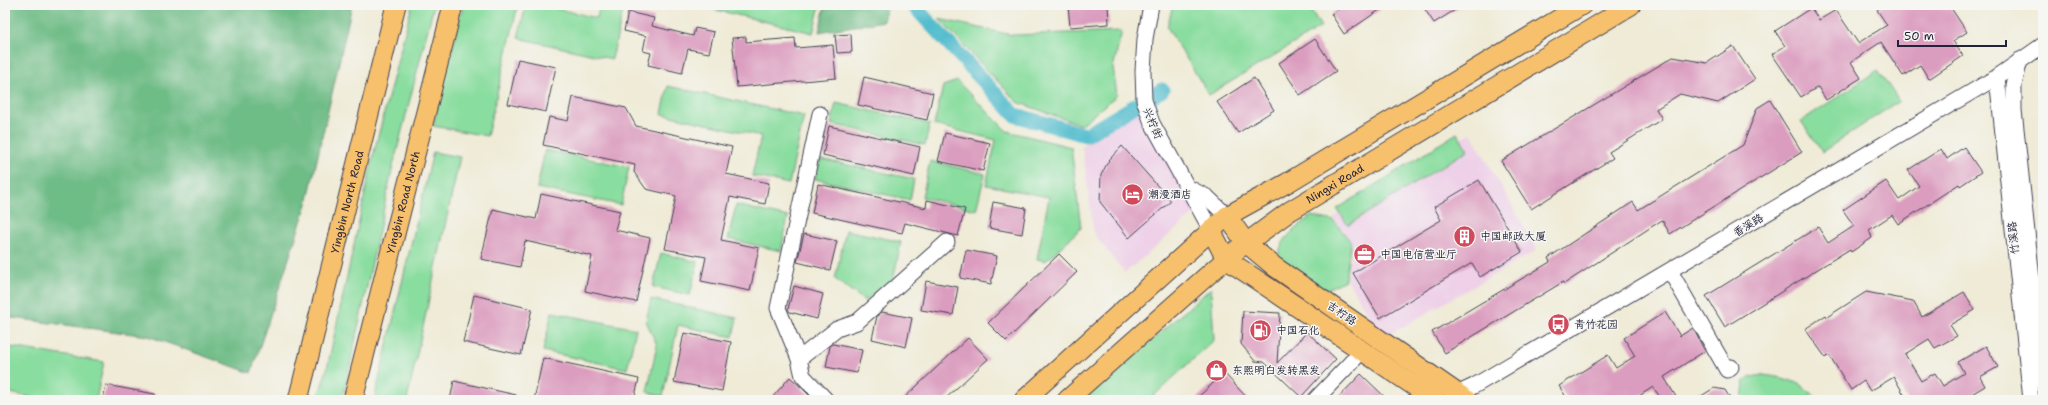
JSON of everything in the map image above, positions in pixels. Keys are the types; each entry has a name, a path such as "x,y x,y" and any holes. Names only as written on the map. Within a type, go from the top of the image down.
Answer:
{"main road":[{"name":"Yingbin North Road","path":"298,400 396,5"},
{"name":"Yingbin Road North","path":"353,400 369,344 452,5"},
{"path":"1024,400 1227,216 1287,183 1582,5"},
{"name":"Ningxi Road","path":"1067,400 1226,259 1290,211 1631,5"},
{"path":"1392,120 1406,141"},
{"name":"吉柠路","path":"1227,216 1246,244 1275,267 1459,398"},
{"path":"1211,230 1226,259 1435,400"},
{"path":"360,400 369,344"},
{"path":"1079,351 1098,372"}],"street":[{"name":"兴柠街","path":"1152,5 1145,39 1143,71 1144,100 1152,123 1185,186 1211,230"},
{"name":"香溪路","path":"1459,398 1474,386 1997,77 2020,60 2043,46"},
{"name":"竹溪路","path":"2020,60 2014,84 2014,110 2043,382"},
{"name":"竹溪路","path":"1997,77 2031,400"},
{"path":"820,114 778,308 799,359 803,376 826,400"},
{"path":"1185,186 1207,197 1227,216"},
{"path":"799,359 837,329 857,322 947,242"},
{"path":"1670,271 1726,370 1731,367"},
{"path":"1315,400 1362,351"}],"shaded area":[{"path":"1133,110 1144,113 1195,213 1125,273 1094,234 1082,146"},
{"path":"1471,133 1537,250 1383,338 1347,280 1352,242 1333,218"}],"green space":[{"path":"5,5 352,5 307,204 251,373 148,336 5,317"},
{"path":"412,5 434,5 393,166 342,400 317,400 327,369 374,152"},
{"path":"463,5 518,5 487,136 433,126"},
{"path":"526,5 541,5 597,18 600,5 651,5 650,12 624,6 612,59 518,38"},
{"path":"695,5 820,5 813,33"},
{"path":"825,5 888,5 884,21 819,32"},
{"path":"1173,5 1315,5 1310,8 1321,27 1209,95 1167,27"},
{"path":"939,19 1012,35 1122,31 1113,68 1117,95 1081,125 1017,102"},
{"path":"1878,70 1899,101 1822,152 1801,121"},
{"path":"957,81 1007,131 1071,147 1081,228 1046,261 1037,259 1049,197 986,185 996,140 934,125 943,86"},
{"path":"668,86 804,116 789,184 752,176 761,136 662,114"},
{"path":"836,103 930,124 925,145 831,124"},
{"path":"1457,133 1468,150 1348,225 1337,209"},
{"path":"545,150 629,167 621,205 537,188"},
{"path":"433,152 460,157 407,400 374,400"},
{"path":"820,159 914,179 910,200 815,179"},
{"path":"930,161 985,174 976,210 922,197"},
{"path":"736,205 788,217 781,251 728,239"},
{"path":"1311,216 1334,221 1351,242 1345,280 1323,292 1278,260 1281,246 1285,240 1294,230"},
{"path":"846,230 901,242 893,280 865,301 835,279"},
{"path":"661,253 698,262 690,295 653,287"},
{"path":"1211,288 1214,340 1149,400 1084,400"},
{"path":"651,299 737,318 733,337 678,325 663,396 647,392 657,345 646,321"},
{"path":"552,312 636,329 627,369 543,351"},
{"path":"5,346 104,362 96,400 45,400 5,392"},
{"path":"1763,375 1786,379 1793,382 1806,388 1818,400 1742,400 1744,382 1751,377"}],"building":[{"path":"1068,5 1108,5 1109,24 1070,27"},
{"path":"1345,5 1387,5 1344,34 1331,14"},
{"path":"1422,5 1463,5 1434,23"},
{"path":"1884,5 1949,5 1967,32 1953,41 1963,56 1929,79 1920,65 1903,76 1881,42 1851,62 1861,78 1826,100 1818,87 1801,97 1772,54 1785,46 1775,31 1811,8 1819,20 1836,10 1858,43 1887,25 1877,10"},
{"path":"628,12 654,18 652,26 693,36 695,28 714,32 709,53 688,49 682,73 648,65 651,53 643,51 646,36 624,31"},
{"path":"851,34 852,52 837,53 835,35"},
{"path":"746,37 746,42 795,38 796,48 833,45 836,78 737,87 732,38"},
{"path":"1315,39 1336,71 1300,95 1279,63"},
{"path":"1733,46 1755,79 1718,103 1680,94 1656,109 1662,119 1609,152 1613,158 1531,209 1501,161 1673,57 1707,63"},
{"path":"518,59 556,67 546,112 508,104"},
{"path":"864,77 933,93 927,120 858,105"},
{"path":"1254,78 1274,110 1238,133 1217,102"},
{"path":"573,97 626,108 636,126 732,147 726,174 769,183 765,204 730,197 721,240 759,248 750,291 701,281 706,257 665,249 676,196 646,189 634,172 635,165 543,145 549,117 568,121"},
{"path":"1770,100 1802,152 1670,234 1662,220 1564,284 1563,282 1445,353 1432,332 1550,262 1548,258 1633,202 1638,210 1743,145 1757,108"},
{"path":"829,126 920,147 914,176 823,155"},
{"path":"945,133 990,143 983,171 938,161"},
{"name":"潮漫酒店","path":"1122,146 1171,201 1129,238 1100,202 1101,175 1109,160"},
{"path":"1964,147 1981,172 1960,186 1959,184 1898,224 1892,215 1869,230 1872,238 1851,252 1850,249 1725,327 1706,296 1818,227 1828,243 1854,226 1843,210 1886,181 1899,200 1919,186 1908,170 1941,149 1947,159"},
{"name":"中国邮政大厦","path":"1479,180 1522,252 1480,277 1472,263 1380,318 1353,273 1441,220 1434,207"},
{"path":"818,184 926,208 927,200 965,209 958,236 905,223 902,233 812,213"},
{"path":"541,194 620,211 615,230 650,238 636,302 585,291 592,256 525,241 520,267 481,259 493,209 536,219"},
{"path":"993,202 1026,208 1022,234 989,228"},
{"path":"804,234 837,241 830,270 797,262"},
{"path":"966,250 997,256 991,284 960,278"},
{"path":"1059,254 1077,272 1006,341 988,323"},
{"path":"926,281 958,287 953,315 921,310"},
{"path":"794,286 823,294 817,319 790,312 788,309"},
{"path":"1866,292 1913,301 1922,317 1964,292 1975,310 1950,325 1957,336 1935,348 1929,339 1905,354 1921,381 1935,373 1943,386 1964,373 1958,362 1986,346 1998,367 1980,377 1985,386 1962,400 1907,400 1894,377 1870,391 1864,381 1851,390 1829,355 1826,358 1805,329"},
{"path":"474,295 532,309 521,355 463,342"},
{"path":"1243,311 1280,313 1277,363 1307,332 1336,359 1301,397 1264,362 1255,361 1241,344"},
{"path":"882,312 912,318 906,347 872,339 877,316"},
{"path":"1665,312 1680,336 1693,328 1705,351 1664,377 1678,400 1662,400 1653,387 1633,400 1568,400 1559,386 1608,355 1616,368 1635,356 1624,338"},
{"path":"684,333 731,342 722,391 674,382"},
{"path":"968,338 988,359 944,400 902,400"},
{"path":"833,344 862,350 857,373 826,367 830,346"},
{"path":"543,358 639,379 634,400 534,400"},
{"path":"1224,373 1249,400 1195,400"},
{"path":"1361,374 1388,400 1336,400"},
{"path":"790,377 802,388 814,400 770,400"},
{"path":"454,381 516,395 515,400 450,400"},
{"path":"106,385 155,394 155,400 103,400"},
{"path":"1714,388 1725,390 1731,400 1695,400"}],"waterway":[{"path":"913,5 1015,115 1086,135 1162,90"}],"place":[{"name":"潮漫酒店","path":"1133,194"},
{"name":"中国邮政大厦","path":"1464,236"},
{"name":"中国电信营业厅","path":"1364,254"},
{"name":"青竹花园","path":"1559,324"},
{"name":"中国石化","path":"1261,330"},
{"name":"东熙明白发转黑发","path":"1216,370"}]}
